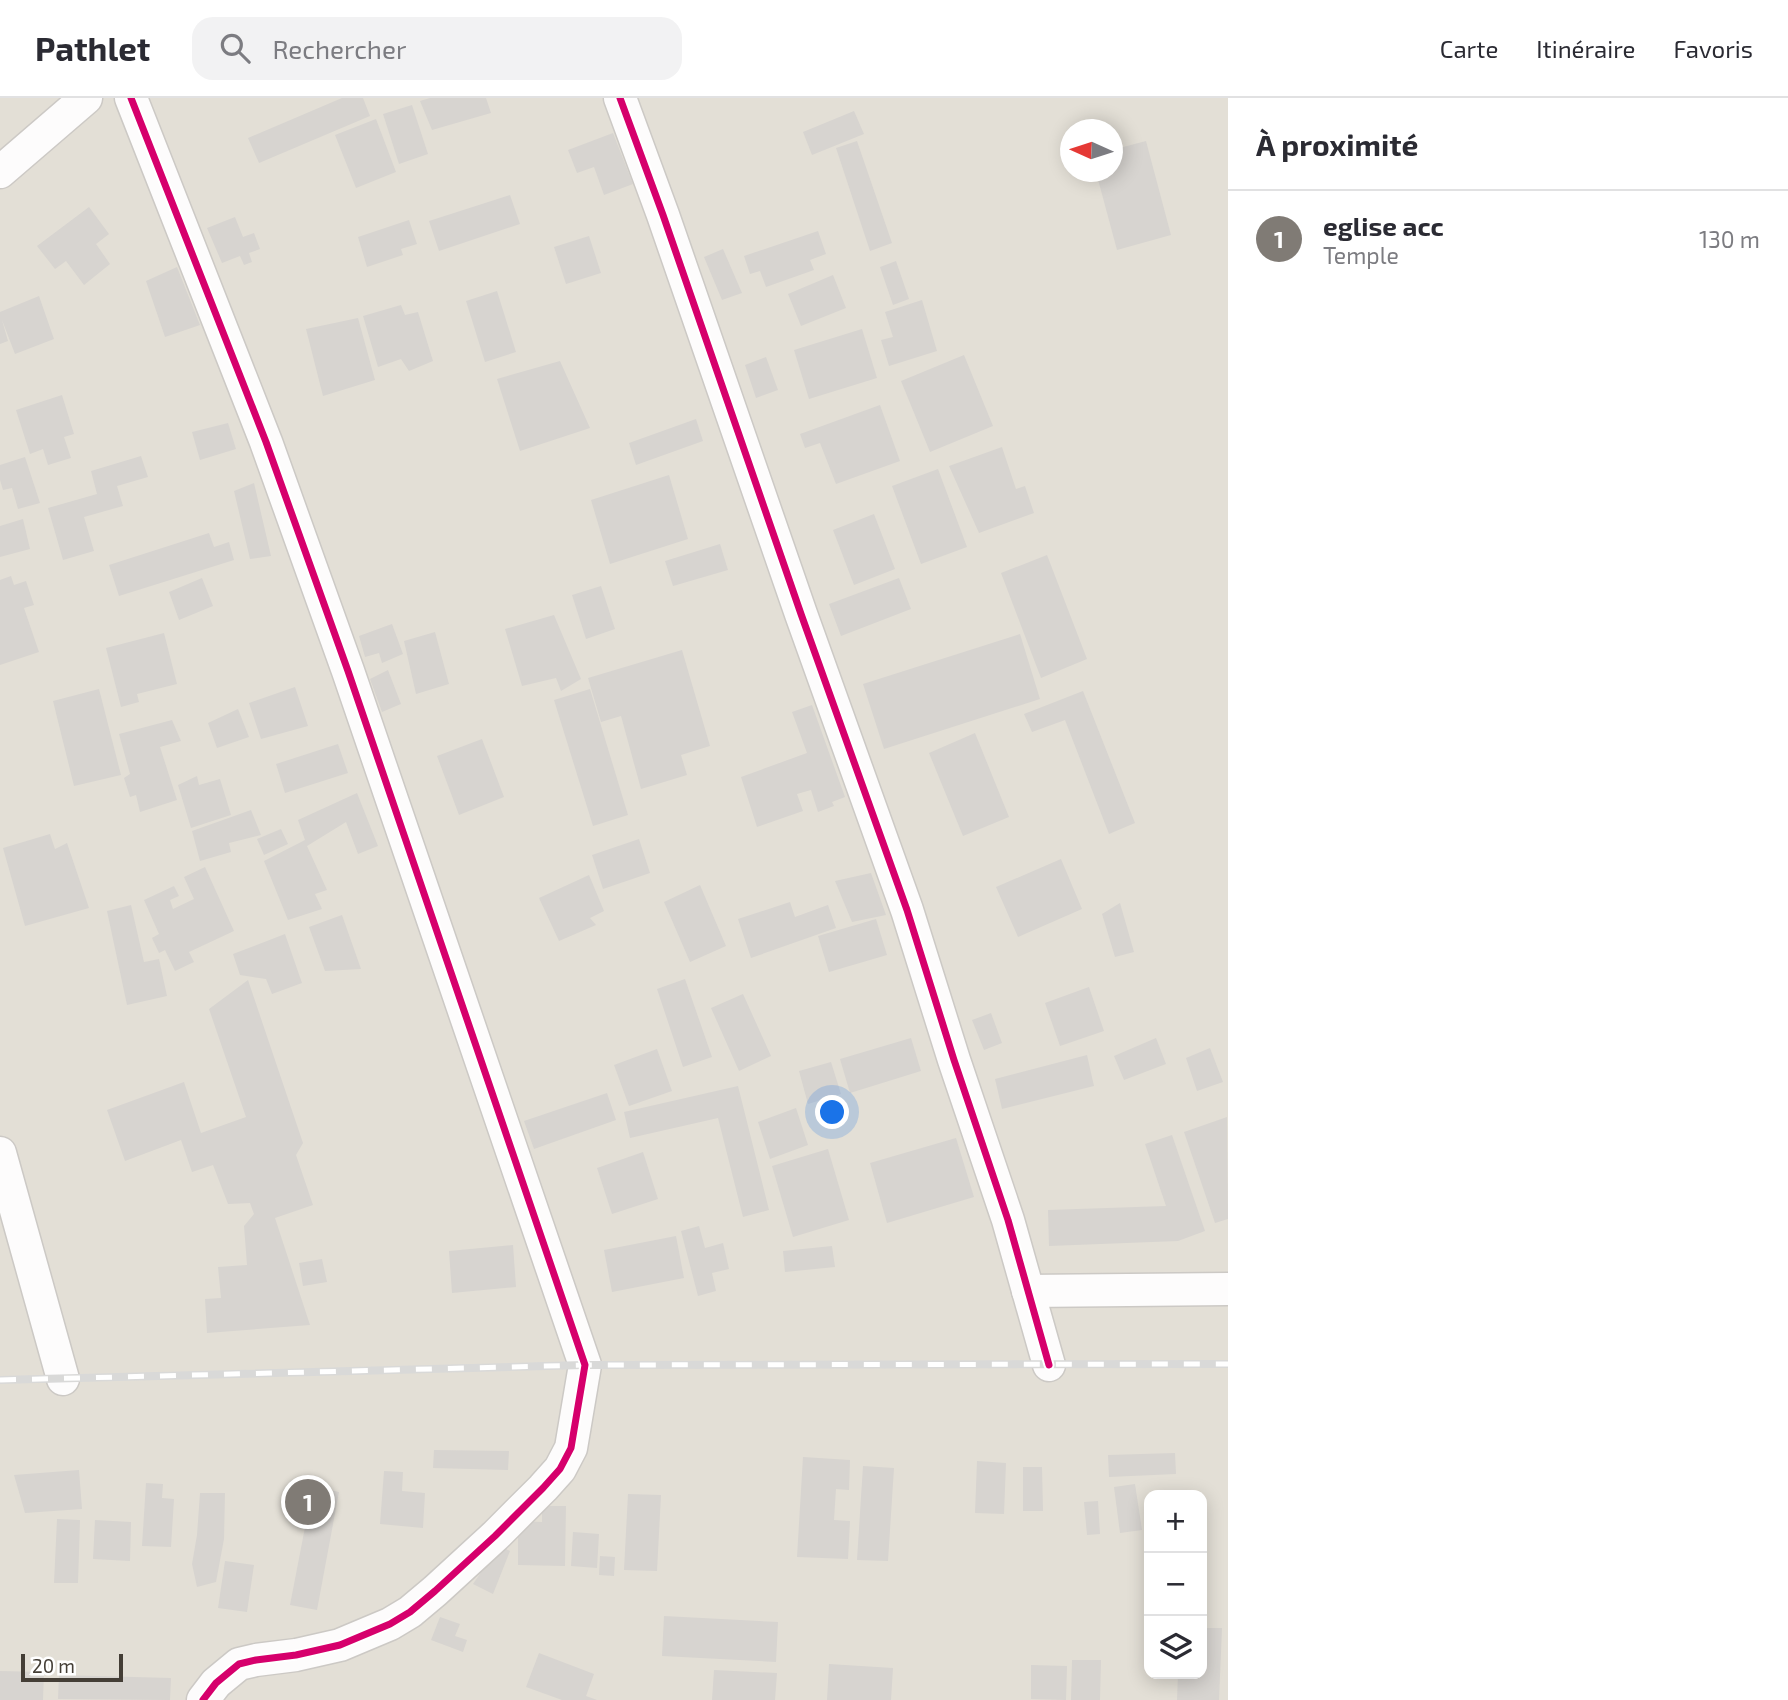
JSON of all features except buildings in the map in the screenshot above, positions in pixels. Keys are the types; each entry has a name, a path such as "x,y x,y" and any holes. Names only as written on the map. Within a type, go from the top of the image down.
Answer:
{"street":[{"path":"0,172 86,98"},
{"path":"131,98 266,442 585,1365 571,1448 560,1469 495,1536 435,1591 410,1612 390,1624 340,1645 239,1664 216,1683 203,1700"},
{"path":"620,98 907,910 1008,1220 1049,1365"},
{"path":"0,1153 63,1379"},
{"path":"1028,1291 1228,1289"}],"shaded area":[{"path":"0,98 1228,98 1228,1700 0,1700"}],"railway":[{"path":"0,1380 585,1365 1228,1364"}],"cycle path":[{"path":"131,98 266,442 348,671 585,1365 571,1448 560,1469 495,1536 435,1591 410,1612 390,1624 340,1645 239,1664 216,1683 203,1700"},
{"path":"620,98 907,910 1008,1220 1049,1365"}],"place":[{"name":"eglise acc","path":"308,1502"}]}
